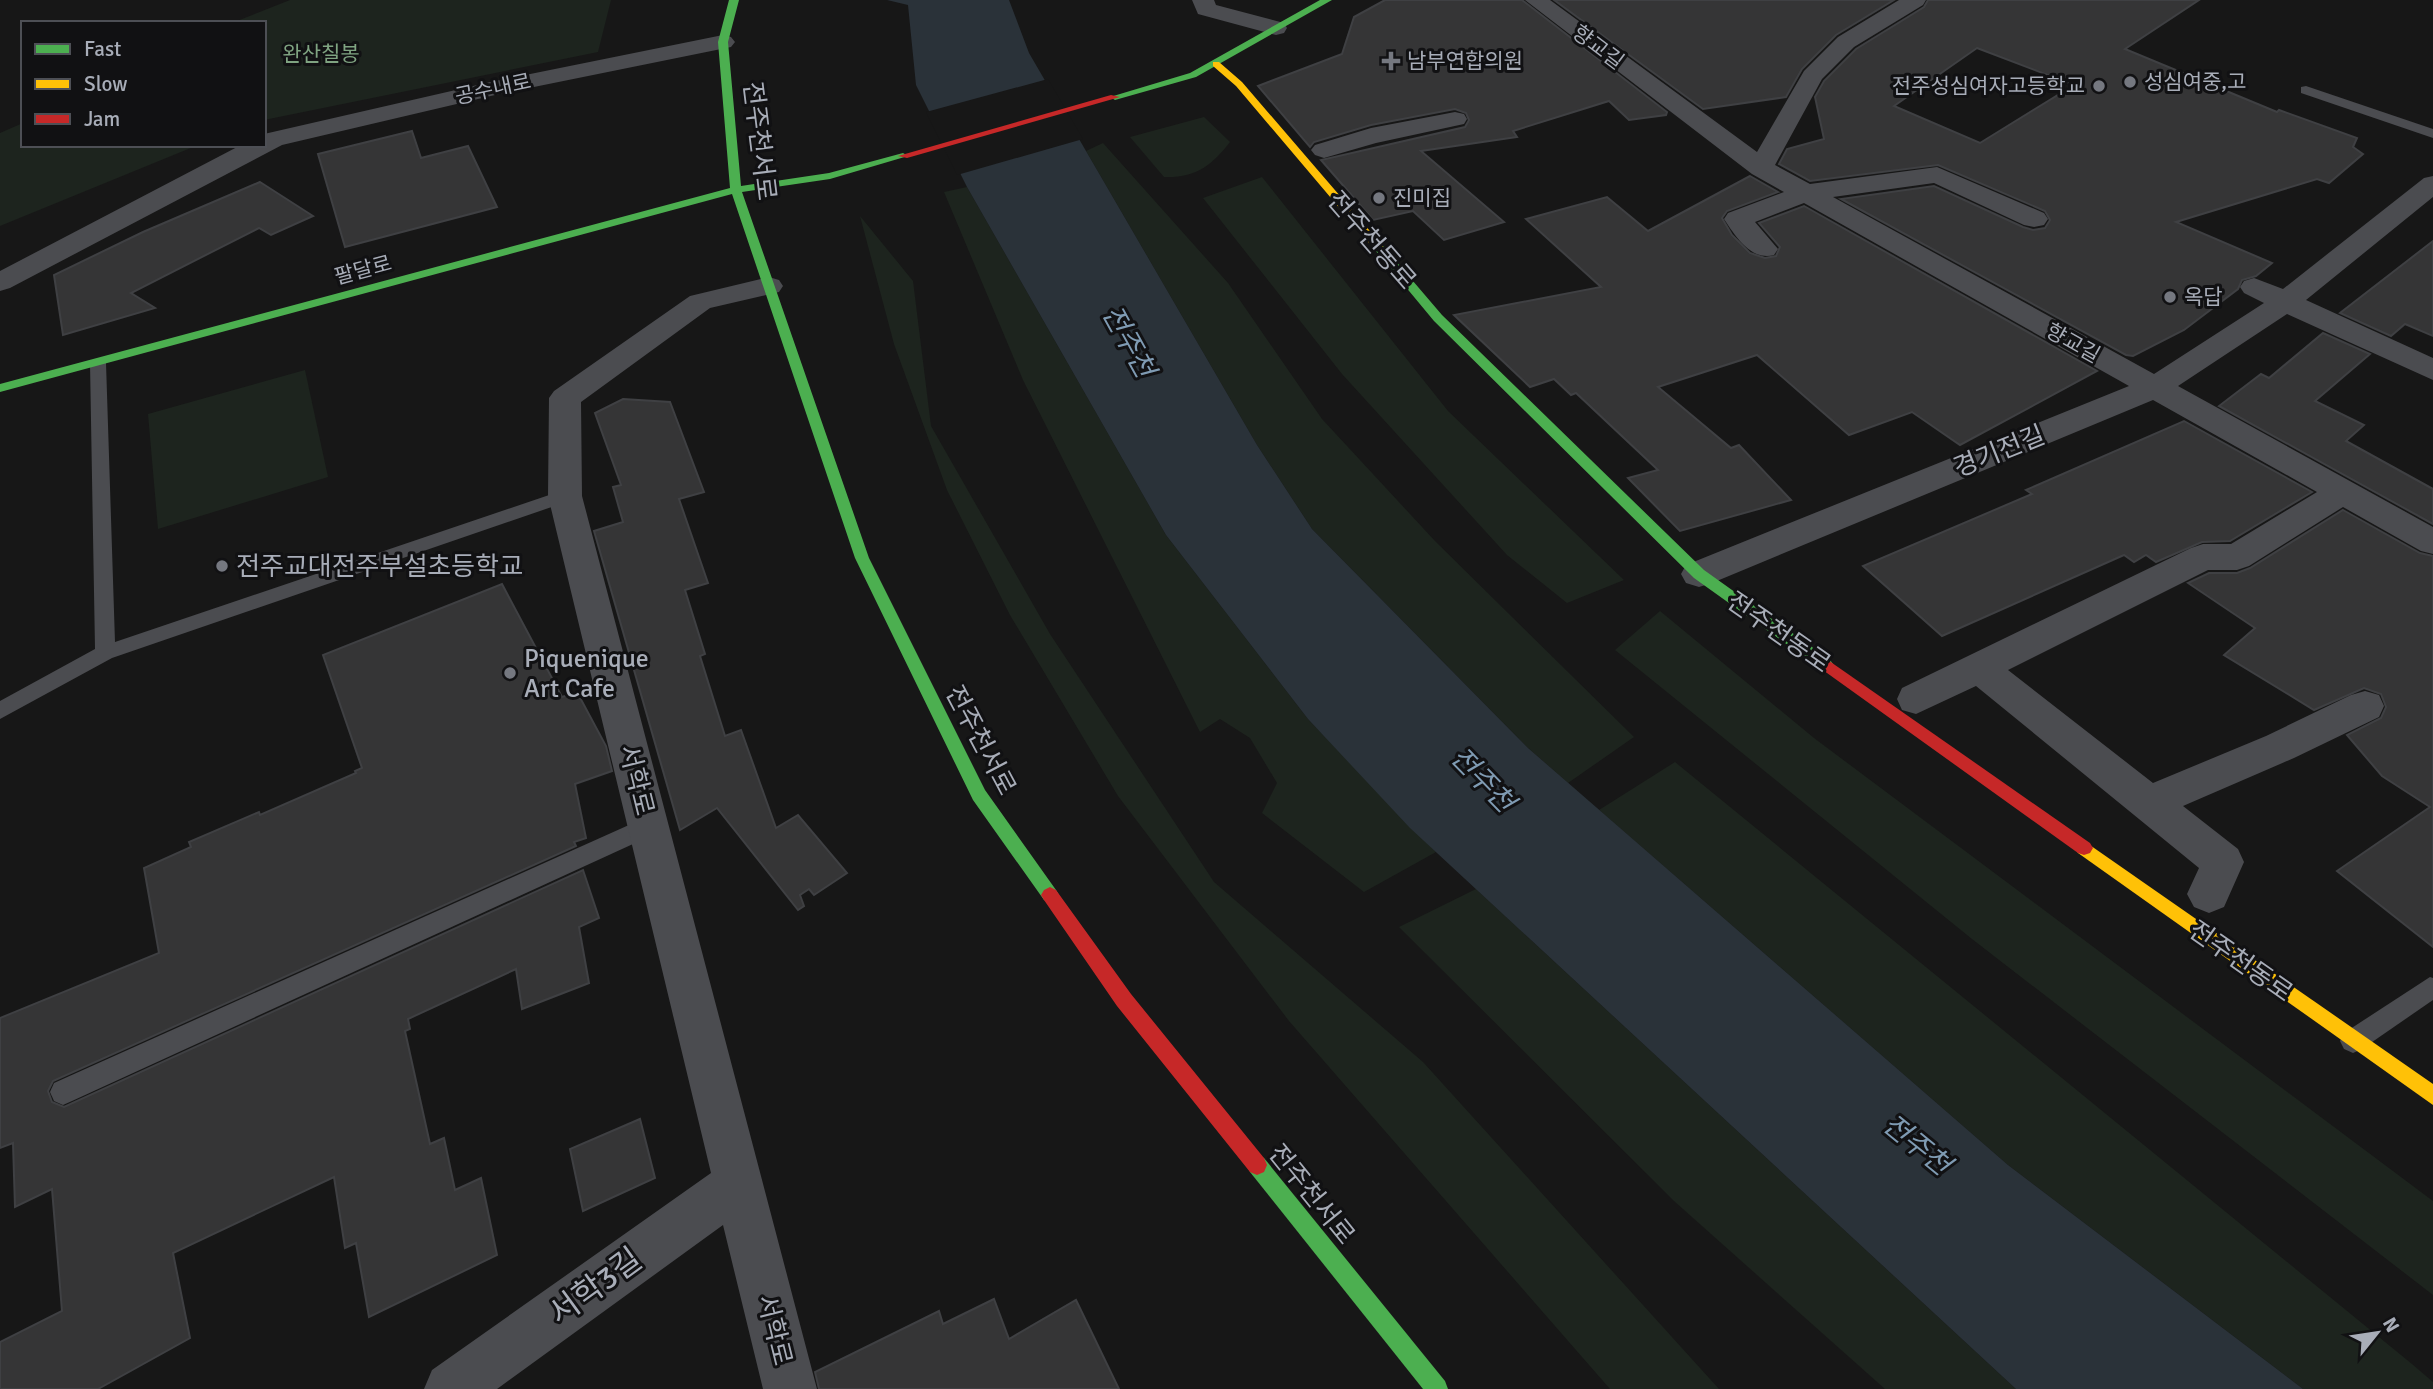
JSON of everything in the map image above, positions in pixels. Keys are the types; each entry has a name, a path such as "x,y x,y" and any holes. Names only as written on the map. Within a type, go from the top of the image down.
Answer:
{"street":[{"name":"전주천서로","path":"734,0 723,42 736,190 862,558 979,795 1124,1000 1437,1389"},
{"path":"1203,0 1206,9 1276,28"},
{"path":"1216,64 1327,0"},
{"name":"향교길","path":"1536,0 1761,168 2433,542"},
{"path":"1761,168 1812,76 1846,42 1915,0"},
{"name":"공수내로","path":"266,143 273,139 495,88 723,42"},
{"name":"팔달로","path":"0,388 736,190 830,176 1193,75 1216,64"},
{"name":"전주천동로","path":"1216,64 1238,84 1438,318 1699,574 2433,1096"},
{"name":"전주천동로","path":"1324,150 1371,136 1455,119"},
{"name":"공수내로","path":"0,282 259,147"},
{"path":"1764,249 1738,219 1806,193 1937,175 2034,219"},
{"name":"경기전길","path":"1699,574 2154,388 2285,302 2426,183"},
{"name":"서학로","path":"769,286 701,302 565,398 565,496 790,1389"},
{"path":"2254,287 2433,370"},
{"path":"1916,699 2203,557 2237,557 2342,492"},
{"name":"전주천동로","path":"1978,667 2223,862 2209,894"},
{"path":"2149,803 2280,747 2365,706"},
{"name":"서학3길","path":"451,1389 739,1183"}],"lane":[{"path":"2306,90 2433,134"},
{"path":"98,363 105,653"},
{"path":"0,711 105,653 565,496"},
{"path":"63,1092 649,826"},
{"path":"2353,1041 2430,988"}],"green space":[{"name":"완산칠봉","path":"290,0 611,0 598,52 266,120 266,21 237,21"},
{"path":"1204,117 1230,142 1216,158 1194,173 1164,177 1130,137"},
{"path":"21,124 21,147 193,147 0,226 0,133"},
{"path":"1103,143 1228,283 1322,419 1435,541 1634,737 1568,783 1528,748 1312,529 1257,445 1086,151"},
{"path":"1262,177 1448,411 1624,580 1567,603 1507,555 1342,374 1203,198"},
{"path":"967,187 1166,535 1308,719 1436,852 1364,892 1262,813 1277,783 1250,738 1220,719 1200,732 1023,380 944,192"},
{"path":"860,216 913,281 931,426 1050,634 1214,882 1423,1062 1719,1389 1610,1389 1289,1021 1118,796 1010,615 947,490 894,344"},
{"path":"305,370 328,477 158,529 148,414"},
{"path":"1660,611 1814,738 2433,1201 2433,1295 1972,939 1615,650"},
{"path":"1675,762 2412,1364 2433,1382 2433,1389 2303,1389 2008,1165 1599,810"},
{"path":"1476,889 2016,1389 1885,1389 1674,1201 1399,927"}],"water":[{"name":"전주천","path":"887,0 1009,0 1029,53 1257,445 1312,529 1528,748 2008,1165 2303,1389 2016,1389 1410,828 1308,719 1166,535 967,187 916,85 908,5"}],"pier":[{"path":"1048,79 1083,139 957,175 926,112"}],"building":[{"path":"1385,0 1522,0 1667,112 1666,115 1629,120 1609,101 1513,131 1517,137 1421,151 1504,222 1444,240 1413,211 1373,220 1321,160 1465,127 1469,120 1466,113 1455,109 1371,125 1314,142 1310,147 1258,86 1342,54 1354,17"},
{"path":"1554,0 1894,0 1836,35 1802,69 1786,97 1703,109"},
{"path":"1928,0 2199,0 2125,49 2277,112 2279,110 2357,138 2353,147 2363,154 2329,183 2317,179 2176,222 2272,263 2256,276 2242,280 2238,289 2184,330 2133,356 2126,355 1841,199 1934,186 2033,230 2045,228 2050,220 2045,211 1938,165 1810,181 1779,164 1787,149 1824,139 1815,97 1824,81 1856,49 1924,7","holes":["1977,48 2074,85 1980,143 1894,106"]},
{"path":"412,131 421,158 468,146 497,207 345,247 318,154"},
{"path":"1750,176 1778,192 1727,211 1722,218 1732,235 1750,253 1765,258 1776,256 1780,247 1759,223 1804,206 2097,371 1960,445 1912,412 1849,435 1757,355 1658,387 1731,448 1739,445 1791,500 1680,531 1628,478 1658,470 1576,393 1571,395 1554,379 1530,387 1454,315 1601,287 1526,219 1607,197 1648,231"},
{"path":"260,182 313,216 271,235 259,228 131,293 155,308 63,335 54,275 143,232"},
{"path":"2433,241 2433,336 2405,324 2391,336 2340,313"},
{"path":"2323,333 2370,354 2315,401 2364,425 2346,441 2433,489 2433,524 2219,406 2261,374 2269,378"},
{"path":"623,399 670,402 704,492 679,499 708,583 685,590 705,654 700,656 725,736 741,730 776,828 798,815 847,873 814,895 809,889 800,895 804,906 798,910 717,808 680,830 594,531 623,522 613,487 621,485 595,413"},
{"path":"2184,421 2312,492 2230,541 2202,542 2156,562 2146,555 2134,562 2124,555 1942,636 1863,566 2032,494 2026,490"},
{"path":"2343,510 2420,553 2433,556 2433,947 2337,871 2430,807 2382,776 2347,735 2381,718 2386,707 2381,694 2364,688 2314,710 2224,655 2255,628 2188,583 2209,573 2237,573 2250,568"},
{"path":"502,584 562,697 577,692 606,746 612,771 575,784 586,838 574,842 576,846 53,1081 48,1091 52,1102 64,1107 583,870 599,918 579,927 589,983 522,1009 516,969 408,1019 410,1029 405,1031 430,1144 444,1138 455,1190 481,1178 497,1255 369,1317 356,1243 345,1248 334,1177 173,1253 190,1338 98,1389 0,1389 0,1342 62,1311 52,1189 15,1207 13,1143 0,1148 0,1018 159,953 144,868 191,847 189,842 259,812 260,815 362,768 323,655"},
{"path":"640,1119 655,1178 583,1211 570,1149"},
{"path":"994,1299 1009,1339 1076,1300 1119,1389 819,1389 815,1372 939,1311 943,1324"}],"traffic: fast":[{"path":"734,0 723,42 736,190 862,558 979,795 1050,895"},
{"path":"1115,97 1193,75 1327,0"},
{"path":"0,388 736,190 830,176 903,156"},
{"path":"1379,248 1438,318 1699,574 1825,664"},
{"path":"1257,1165 1437,1389"}],"traffic: slow":[{"path":"1216,64 1239,84 1379,248"},
{"path":"2084,848 2433,1096"}],"traffic: jam":[{"path":"903,156 1115,97"},
{"path":"1825,664 2084,848"},
{"path":"1050,895 1124,1000 1257,1165"}],"place":[{"name":"남부연합의원","path":"1391,61"},
{"name":"성심여중,고","path":"2130,82"},
{"name":"전주성심여자고등학교","path":"2099,86"},
{"name":"진미집","path":"1379,198"},
{"name":"옥답","path":"2170,297"},
{"name":"전주교대전주부설초등학교","path":"222,566"},
{"name":"Piquenique Art Cafe","path":"510,673"}]}
